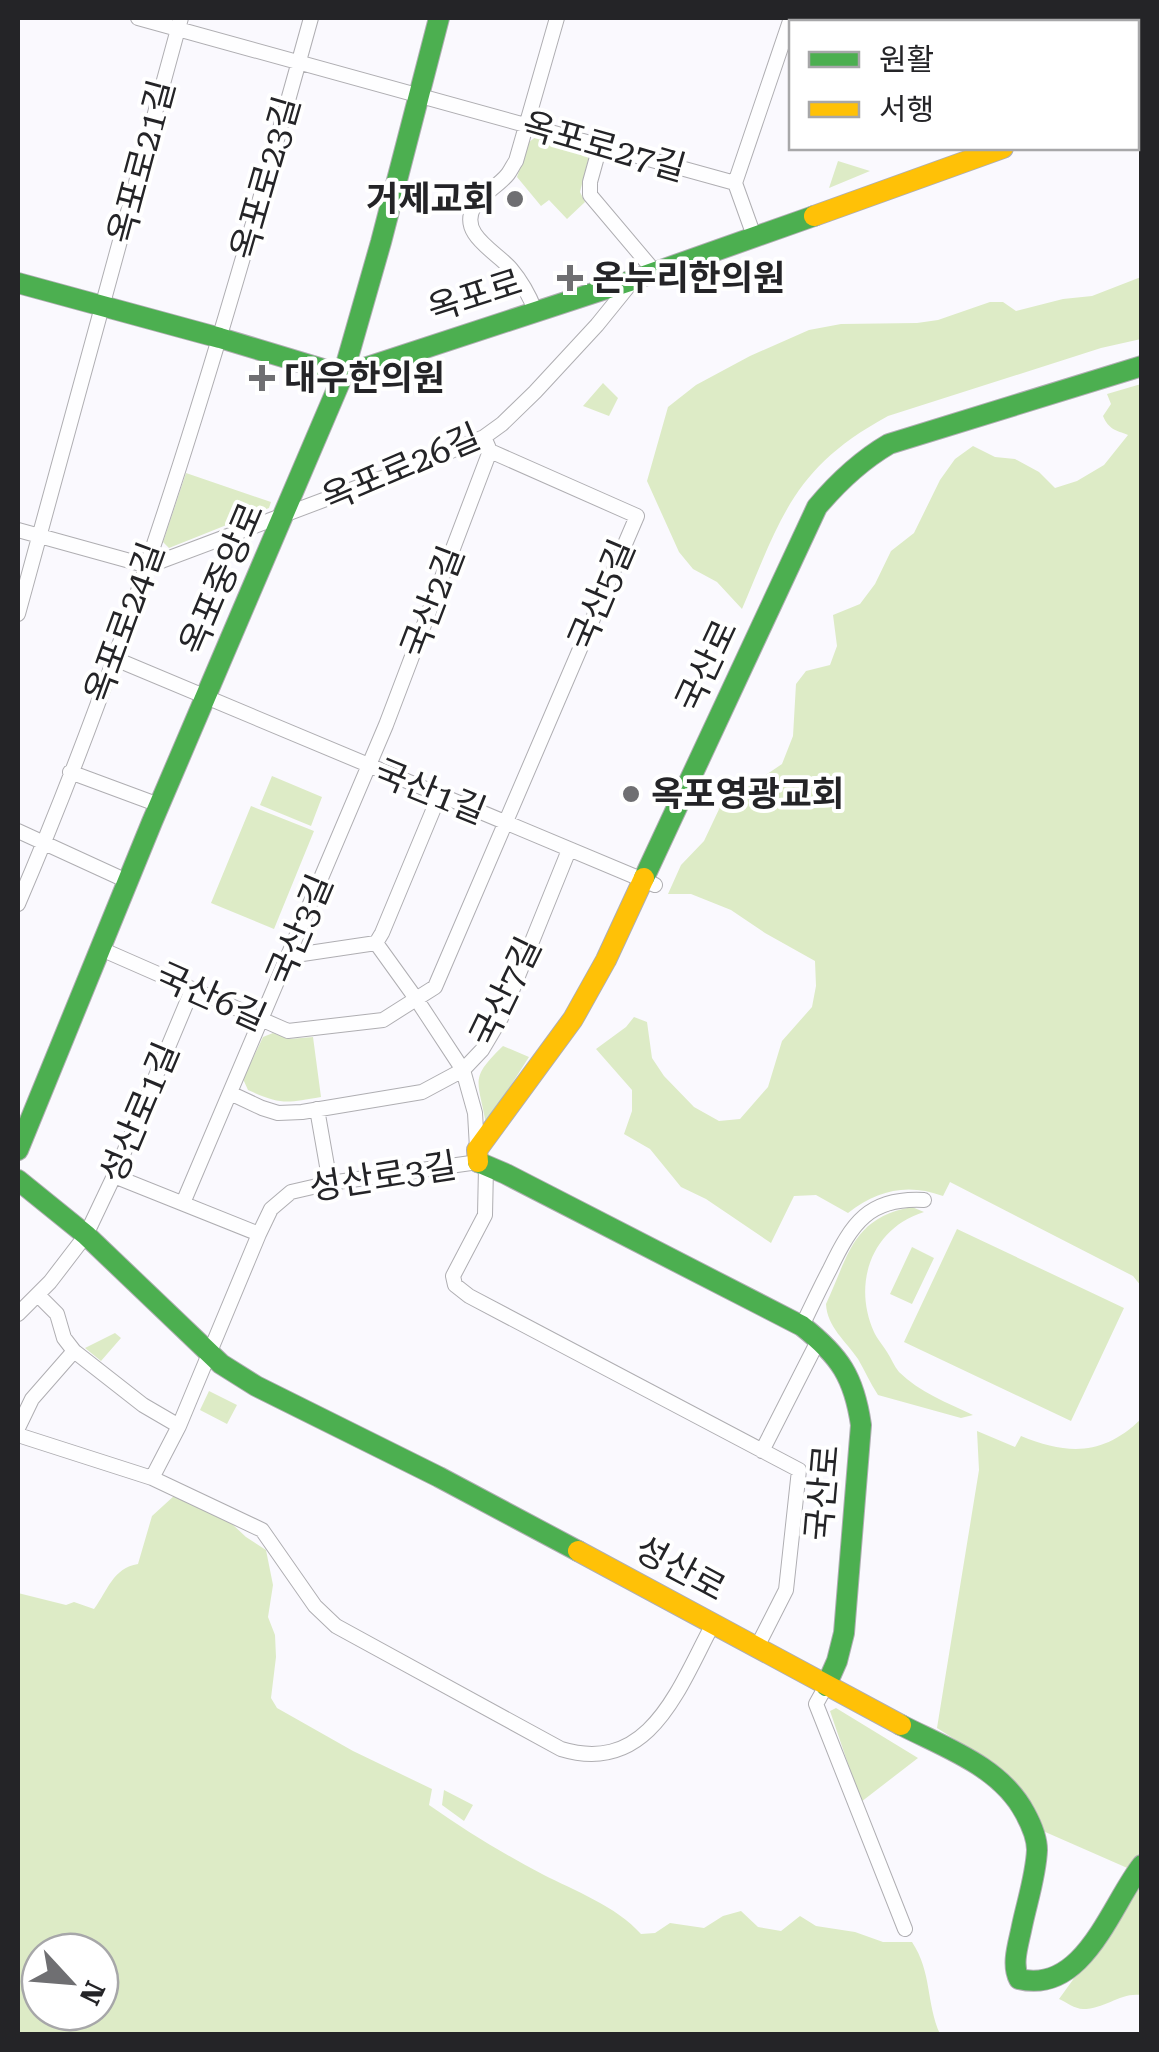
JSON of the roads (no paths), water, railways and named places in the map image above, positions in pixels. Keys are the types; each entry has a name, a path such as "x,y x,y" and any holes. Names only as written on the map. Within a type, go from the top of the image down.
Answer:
{"street":[{"name":"옥포로27길","path":"138,18 180,23 298,63 734,183 754,236"},
{"name":"옥포로23길","path":"220,338 311,18"},
{"name":"옥포중앙로","path":"18,1150 127,881 343,374 439,18"},
{"path":"535,310 527,290 508,265 474,234 470,216 485,194 507,176 516,160 557,18"},
{"name":"옥포로21길","path":"18,614 180,23"},
{"path":"734,183 789,24"},
{"path":"600,146 590,195 655,272"},
{"name":"옥포로","path":"343,374 633,280 997,150"},
{"name":"옥포로26길","path":"148,566 487,444 633,280"},
{"path":"18,283 343,374"},
{"name":"옥포로24길","path":"18,904 148,566 220,338"},
{"name":"국산로","path":"826,1686 844,1633 861,1426 858,1400 843,1364 810,1333 481,1160 579,1026 608,977 817,506 866,457 901,440 1142,370"},
{"name":"국산2길","path":"368,766 487,444"},
{"name":"국산5길","path":"487,444 637,516 504,822"},
{"path":"18,530 148,566"},
{"name":"국산1길","path":"114,658 650,882"},
{"name":"국산3길","path":"183,1203 368,766"},
{"path":"70,772 159,805"},
{"path":"288,956 376,943 439,796"},
{"name":"국산6길","path":"100,949 288,1031 383,1020 435,987 504,822"},
{"path":"18,831 127,881"},
{"name":"국산7길","path":"230,1092 278,1113 422,1092 463,1070 482,1050 501,1018 569,850"},
{"path":"376,943 463,1070 475,1113 485,1215 454,1276 455,1284 469,1296 799,1470 786,1590 756,1647"},
{"name":"성산로1길","path":"18,1314 86,1235 192,990"},
{"path":"318,1109 330,1183"},
{"name":"성산로3길","path":"152,1478 179,1426 271,1209 290,1192 481,1160"},
{"path":"114,1176 259,1234"},
{"name":"성산로","path":"18,1180 86,1235 208,1353 256,1386 438,1477 997,1777 1019,1800 1032,1826 1037,1848 1017,1952 1015,1972 1019,1979 1046,1980 1079,1960 1108,1923 1132,1875 1142,1865"},
{"path":"762,1450 851,1228 883,1204 904,1198 924,1200"},
{"path":"38,1295 57,1314 64,1338 74,1351 143,1405 179,1426"},
{"path":"74,1351 32,1399 18,1432 152,1478 262,1530 315,1606 336,1626 560,1749 586,1754 606,1752 626,1748 642,1738 668,1707 713,1624"},
{"path":"826,1686 816,1704 905,1930"}],"place":[{"name":"거제교회","path":"515,199"},
{"name":"온누리한의원","path":"570,278"},
{"name":"대우한의원","path":"262,378"},
{"name":"옥포영광교회","path":"631,794"}]}
